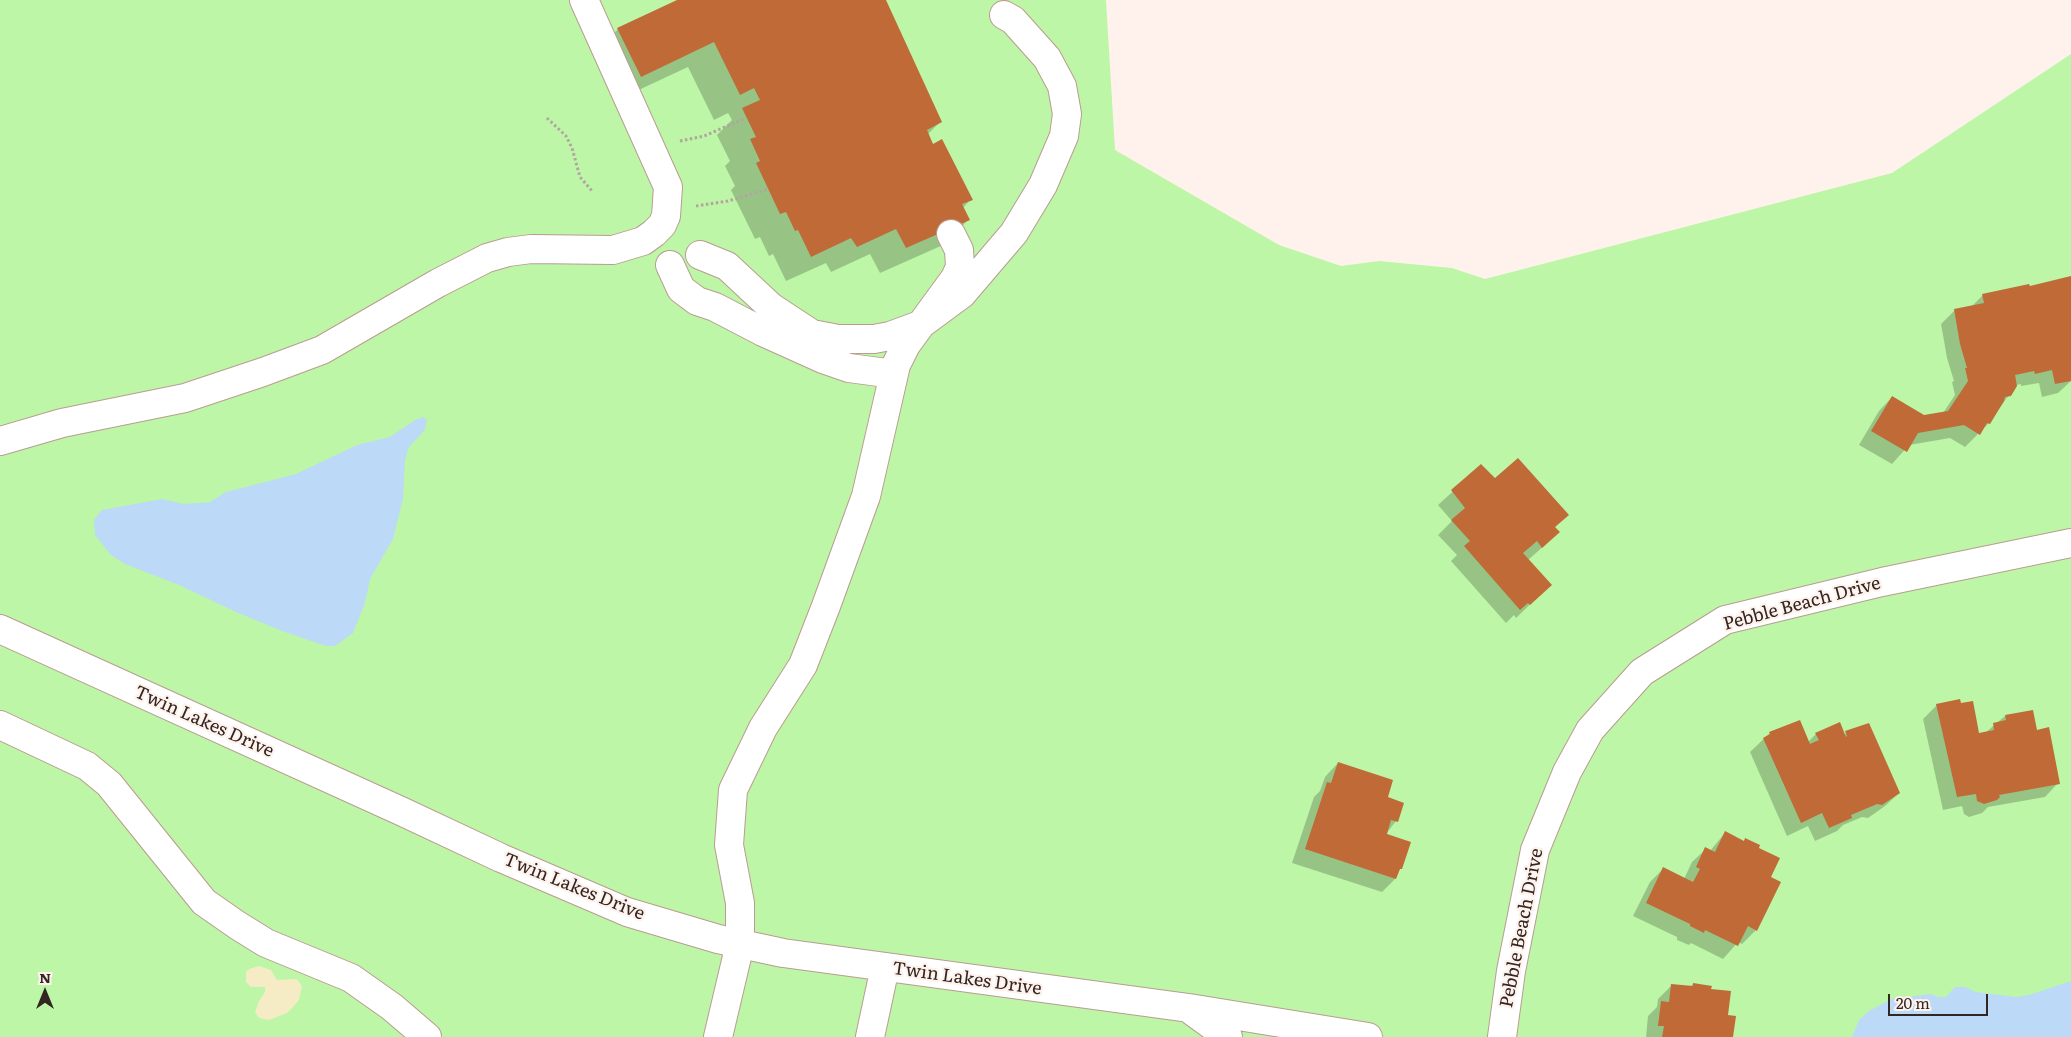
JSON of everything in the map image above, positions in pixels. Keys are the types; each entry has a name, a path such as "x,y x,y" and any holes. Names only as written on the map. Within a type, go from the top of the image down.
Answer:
{"street":[{"path":"0,442 62,423 185,398 322,350 438,283 487,258 508,252 531,249 613,250 636,243 654,234 662,225 666,216 668,187 584,0"},
{"path":"700,255 727,266 768,298 771,307 812,334 838,339 874,339 890,336 920,325 962,294 1014,234 1043,185 1064,136 1067,114 1062,86 1047,58 1039,53 1013,20 1004,15"},
{"path":"718,1037 740,944 740,903 729,844 733,790 763,728 803,665 866,496 894,374 906,345 955,278 960,267 959,250 950,234"},
{"path":"670,265 681,289 698,301 715,307 763,332 823,359 849,368 894,374"},
{"name":"Pebble Beach Drive","path":"1502,1037 1511,971 1535,850 1567,772 1590,730 1642,672 1725,620 1882,582 2071,543"},
{"name":"Twin Lakes Drive","path":"0,628 501,858 627,912 740,944 783,953 1189,1008 1368,1037"},
{"path":"0,725 87,766 109,784 204,902 266,943 351,978 392,1007 427,1037"},
{"path":"870,1037 885,967"},
{"name":"Twin Lakes Drive","path":"1189,1008 1228,1037"}],"path":[{"path":"547,118 566,136 572,148 580,177 592,191"},
{"path":"672,143 704,136 746,118"}],"green space":[{"path":"0,0 1106,0 1115,150 1279,245 1341,266 1379,261 1452,268 1485,279 1892,173 2071,54 2071,1037 0,1037"}],"sand":[{"path":"259,966 271,970 277,980 297,979 302,986 299,1000 292,1008 287,1013 269,1020 259,1018 255,1012 265,992 265,987 251,987 246,982 246,972"}],"water":[{"path":"424,417 427,421 424,431 409,447 405,460 403,499 393,539 370,579 365,603 353,633 335,646 326,646 282,631 179,585 125,564 111,555 95,535 94,520 102,510 162,499 184,504 210,502 226,492 296,474 357,445 390,437 415,420"},
{"path":"2071,981 2071,1037 1852,1037 1859,1020 1869,1011 1891,999 1931,994 1938,997 1946,997 1955,987 1965,987 1976,992 2016,997 2029,995"}],"building":[{"path":"677,0 886,0 942,122 927,130 933,144 942,139 973,200 962,204 970,220 906,248 896,229 857,247 851,238 811,257 798,230 795,231 786,212 780,214 756,163 760,161 750,139 756,137 742,108 760,100 754,88 740,95 714,42 641,77 617,28"},
{"path":"2071,276 2071,381 2055,384 2052,370 2035,374 2034,371 2015,375 2017,386 2011,396 2005,397 1990,424 1987,423 1980,435 1964,425 1918,433 1907,452 1871,431 1892,396 1924,415 1948,411 1968,381 1954,309 1984,303 1982,294 2029,284 2030,286"},
{"path":"1518,458 1569,515 1555,527 1560,532 1542,548 1537,541 1523,553 1552,585 1530,605 1528,603 1520,610 1464,546 1470,541 1451,520 1465,508 1451,490 1481,464 1495,478"},
{"path":"1960,699 1961,703 1973,701 1979,733 1994,730 1993,723 2006,720 2005,715 2033,710 2037,730 2049,727 2060,784 1999,795 2000,797 1997,800 1984,804 1977,801 1976,794 1957,797 1936,704"},
{"path":"1800,720 1810,744 1819,740 1815,733 1840,722 1846,737 1845,731 1869,723 1900,793 1882,805 1877,804 1851,815 1852,818 1829,828 1822,813 1801,823 1763,738 1770,734 1769,732"},
{"path":"1338,762 1393,780 1388,797 1404,803 1398,822 1391,820 1387,834 1411,842 1402,869 1400,869 1396,879 1305,849 1327,782 1331,783"},
{"path":"1725,831 1744,841 1745,838 1760,845 1759,848 1780,858 1771,877 1781,882 1757,931 1748,926 1738,946 1705,930 1704,933 1690,926 1690,924 1646,903 1663,867 1693,882 1700,869 1696,867 1705,847 1715,852"},
{"path":"1693,983 1712,986 1711,989 1731,991 1728,1015 1736,1016 1733,1037 1662,1037 1664,1026 1658,1026 1661,1001 1669,1002 1671,984 1693,986"}]}
